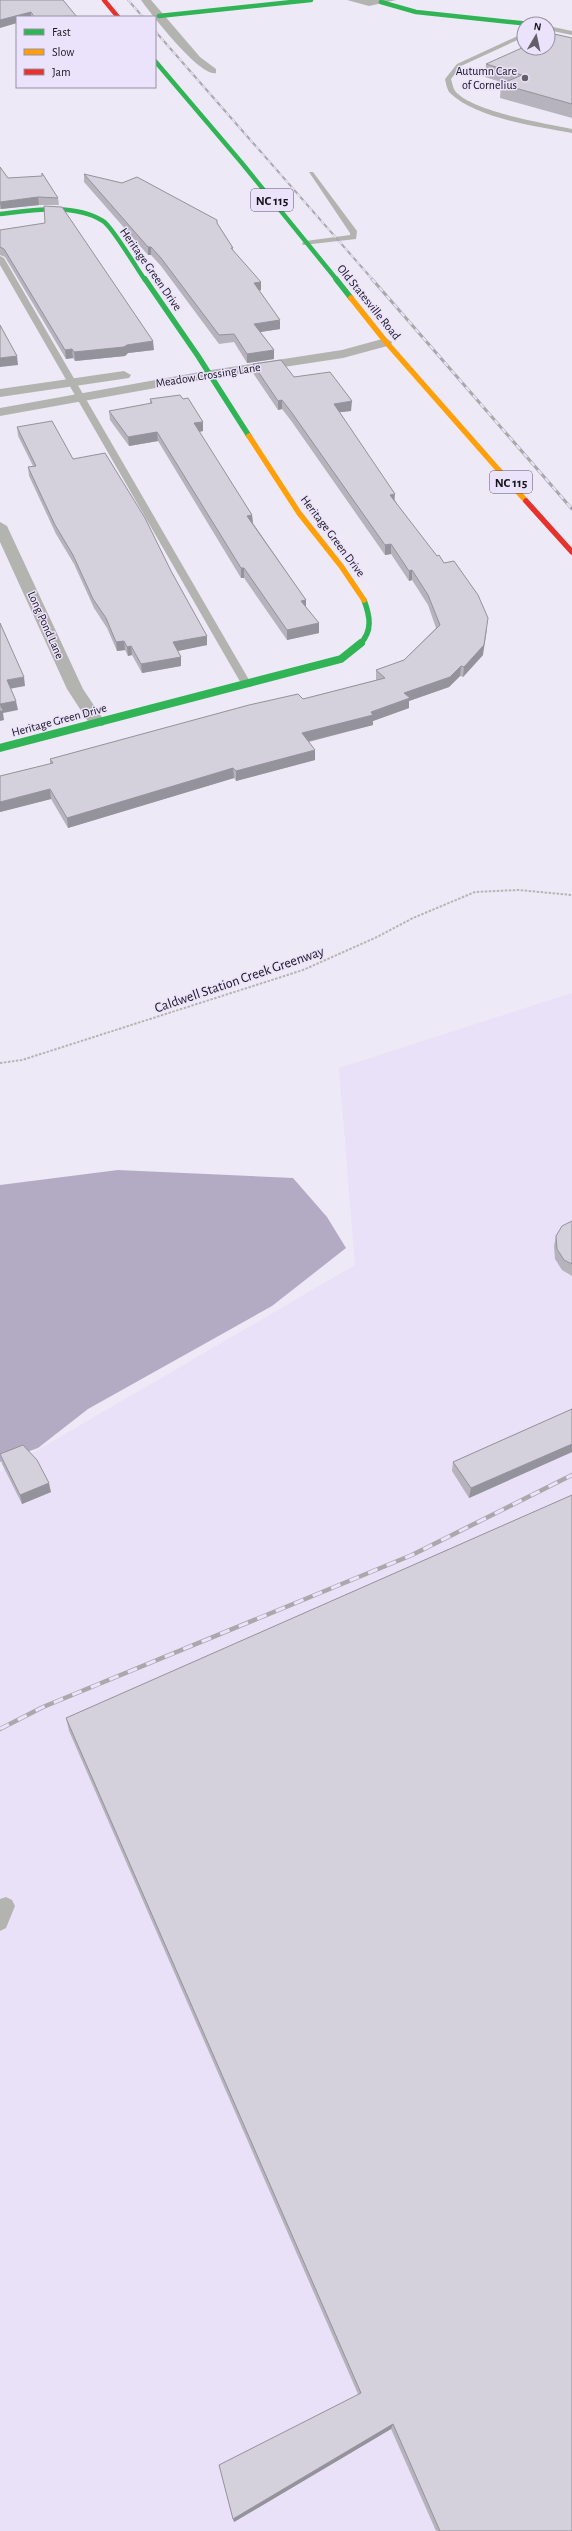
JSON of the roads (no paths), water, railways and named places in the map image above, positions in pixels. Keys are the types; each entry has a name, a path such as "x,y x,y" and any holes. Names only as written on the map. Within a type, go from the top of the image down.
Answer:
{"street":[{"path":"104,0 117,16"},
{"path":"146,0 196,59 212,71"},
{"path":"159,16 311,0"},
{"path":"352,0 381,2 416,12 516,23"},
{"path":"381,2 391,0"},
{"name":"Old Statesville Road","path":"156,62 306,242 386,342 572,552"},
{"name":"Heritage Green Drive","path":"0,214 59,209 94,216 104,221 202,362 300,514 358,588 367,605 371,620 368,635 365,640 358,649 341,659 247,685 97,722 0,748"},
{"path":"340,341 386,342"},
{"name":"Meadow Crossing Lane","path":"0,412 210,374 343,354 386,342"},
{"name":"Meadow Crossing Lane","path":"186,364 217,359"},
{"name":"Meadow Crossing Lane","path":"0,393 140,372"},
{"name":"Long Pond Lane","path":"0,526 75,689 97,722"}],"lane":[{"path":"556,30 572,33"},
{"path":"516,39 460,65 451,72 447,80 448,88 455,95 470,104 514,119 572,131"},
{"path":"306,242 353,237 354,233 311,173"},
{"path":"0,258 70,383 81,397 247,685"}],"railway":[{"path":"128,0 142,16"},
{"path":"156,32 373,280"},
{"path":"372,279 572,509"},
{"path":"0,1729 43,1707 412,1555 572,1475"}],"place":[{"name":"Autumn Care of Cornelius","path":"525,78"}]}
